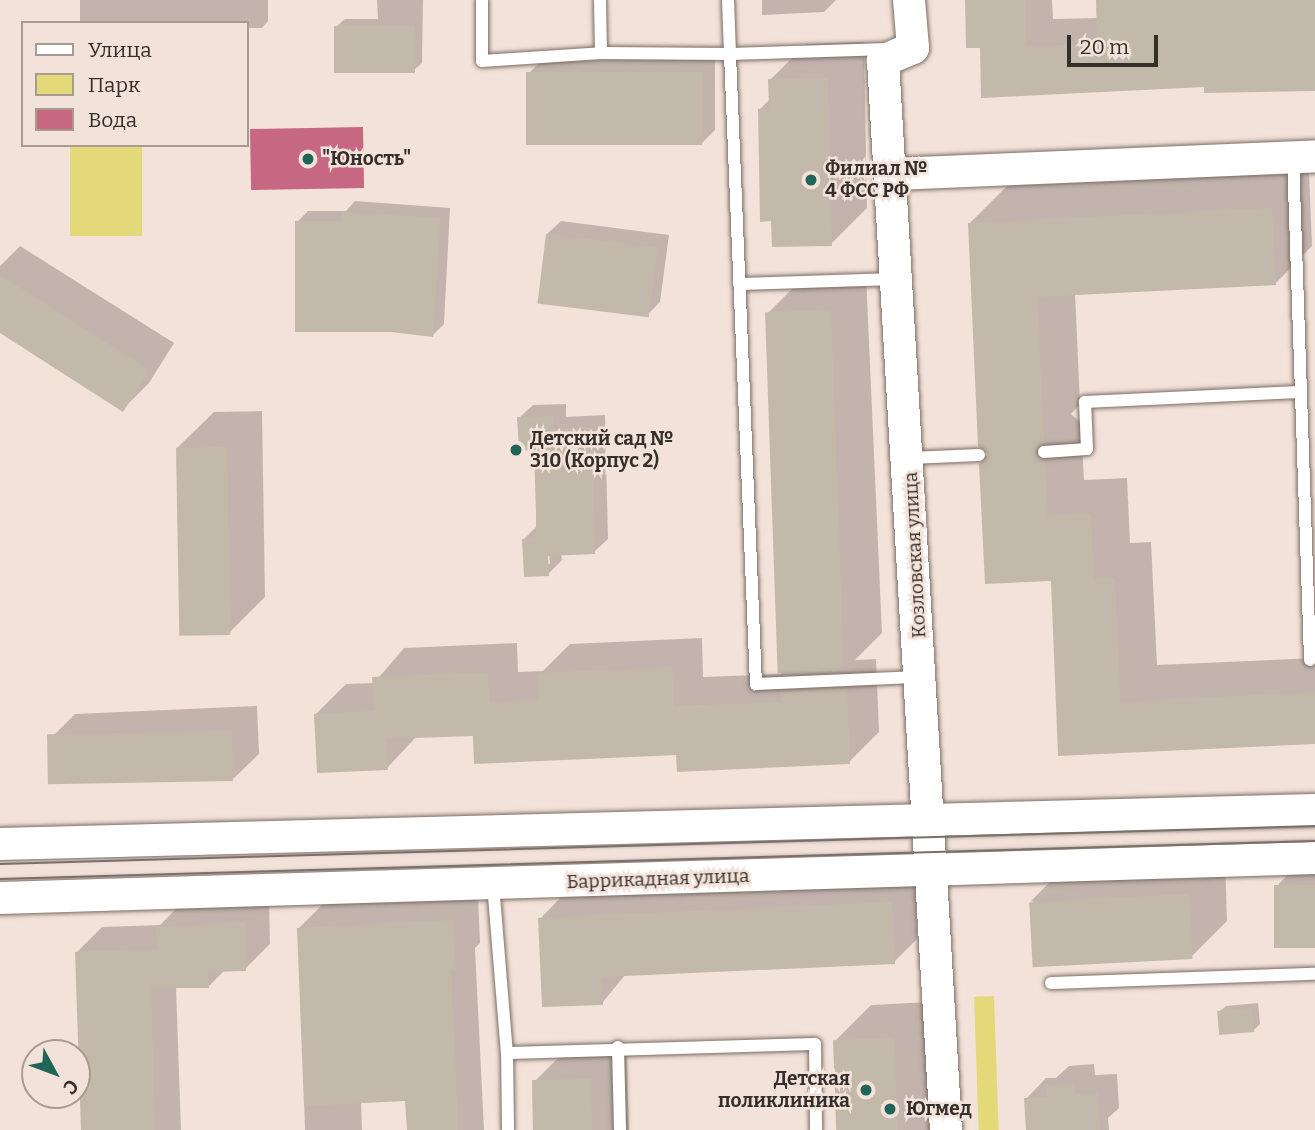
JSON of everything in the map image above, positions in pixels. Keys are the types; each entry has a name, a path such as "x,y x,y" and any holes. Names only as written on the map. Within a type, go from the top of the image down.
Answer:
{"street":[{"path":"909,0 913,48"},
{"name":"Козловская улица","path":"913,48 883,61 893,174 897,279 931,818 946,1130"},
{"path":"893,174 1304,156"},
{"path":"0,844 1315,810"},
{"name":"Баррикадная улица","path":"0,898 1315,858"}],"lane":[{"path":"482,0 482,61 601,53 730,54 913,48"},
{"path":"600,0 601,53"},
{"path":"728,0 756,684 921,677"},
{"path":"1304,156 1298,392 1310,660"},
{"path":"739,284 897,279"},
{"path":"1044,452 1087,449 1085,402 1298,392"},
{"path":"909,458 979,455"},
{"path":"493,884 507,1053 508,1130"},
{"path":"1051,983 1315,974"},
{"path":"507,1053 618,1047 815,1044 816,1130"},
{"path":"618,1047 620,1130"}],"green space":[{"path":"70,147 142,147 142,236 70,236"},
{"path":"994,996 999,1130 979,1130 974,997"}],"water":[{"path":"363,127 364,188 251,190 250,129"}],"building":[{"path":"965,0 1025,0 1026,46 1097,44 1096,0 1315,0 1315,91 1204,93 1204,87 981,98 980,48 966,48"},
{"path":"334,26 415,26 415,73 334,73"},
{"path":"526,72 702,72 702,145 526,145"},
{"path":"828,78 832,246 772,247 771,221 760,222 758,109 769,109 768,79"},
{"path":"1272,208 1276,285 1037,297 1044,443 1035,453 1045,461 1047,516 1091,514 1094,579 1115,578 1120,702 1315,692 1315,744 1058,756 1051,581 985,584 979,464 988,454 978,446 968,223"},
{"path":"342,212 440,218 433,337 391,332 295,332 295,221 342,221"},
{"path":"546,234 657,248 649,317 537,303"},
{"path":"0,275 149,370 123,412 0,333"},
{"path":"831,310 844,671 778,673 765,312"},
{"path":"553,416 554,429 592,427 595,554 548,556 549,576 524,577 522,539 536,538 534,450 519,451 517,417"},
{"path":"227,447 230,635 179,636 176,448"},
{"path":"672,667 674,706 781,702 780,692 847,689 850,764 677,772 676,755 474,764 473,736 386,739 388,770 317,773 314,714 374,711 372,677 488,673 489,702 539,699 538,673"},
{"path":"232,731 233,781 48,784 47,734"},
{"path":"1274,885 1315,885 1315,948 1274,948"},
{"path":"1189,894 1192,959 1033,967 1029,902"},
{"path":"892,902 895,964 603,977 603,1005 542,1007 538,918"},
{"path":"453,920 455,970 451,970 458,1130 407,1130 405,1101 304,1106 297,928"},
{"path":"245,922 246,971 208,972 209,988 151,988 155,1130 81,1130 80,1109 91,1109 91,1039 78,1039 75,952 157,949 156,927"},
{"path":"1252,1008 1254,1032 1219,1035 1217,1011"},
{"path":"894,1038 897,1130 836,1130 833,1040"},
{"path":"591,1079 592,1130 533,1130 532,1080"},
{"path":"1075,1084 1075,1094 1098,1093 1100,1130 1026,1130 1024,1098 1047,1097 1047,1085"}],"tram line":[{"path":"0,864 1315,826"},
{"path":"0,879 1315,841"}],"place":[{"name":"\"Юность\"","path":"308,159"},
{"name":"Филиал № 4 ФСС РФ","path":"811,180"},
{"name":"Детский сад № 310 (Корпус 2)","path":"516,450"},
{"name":"Детская поликлиника","path":"866,1090"},
{"name":"Югмед","path":"890,1109"}]}
